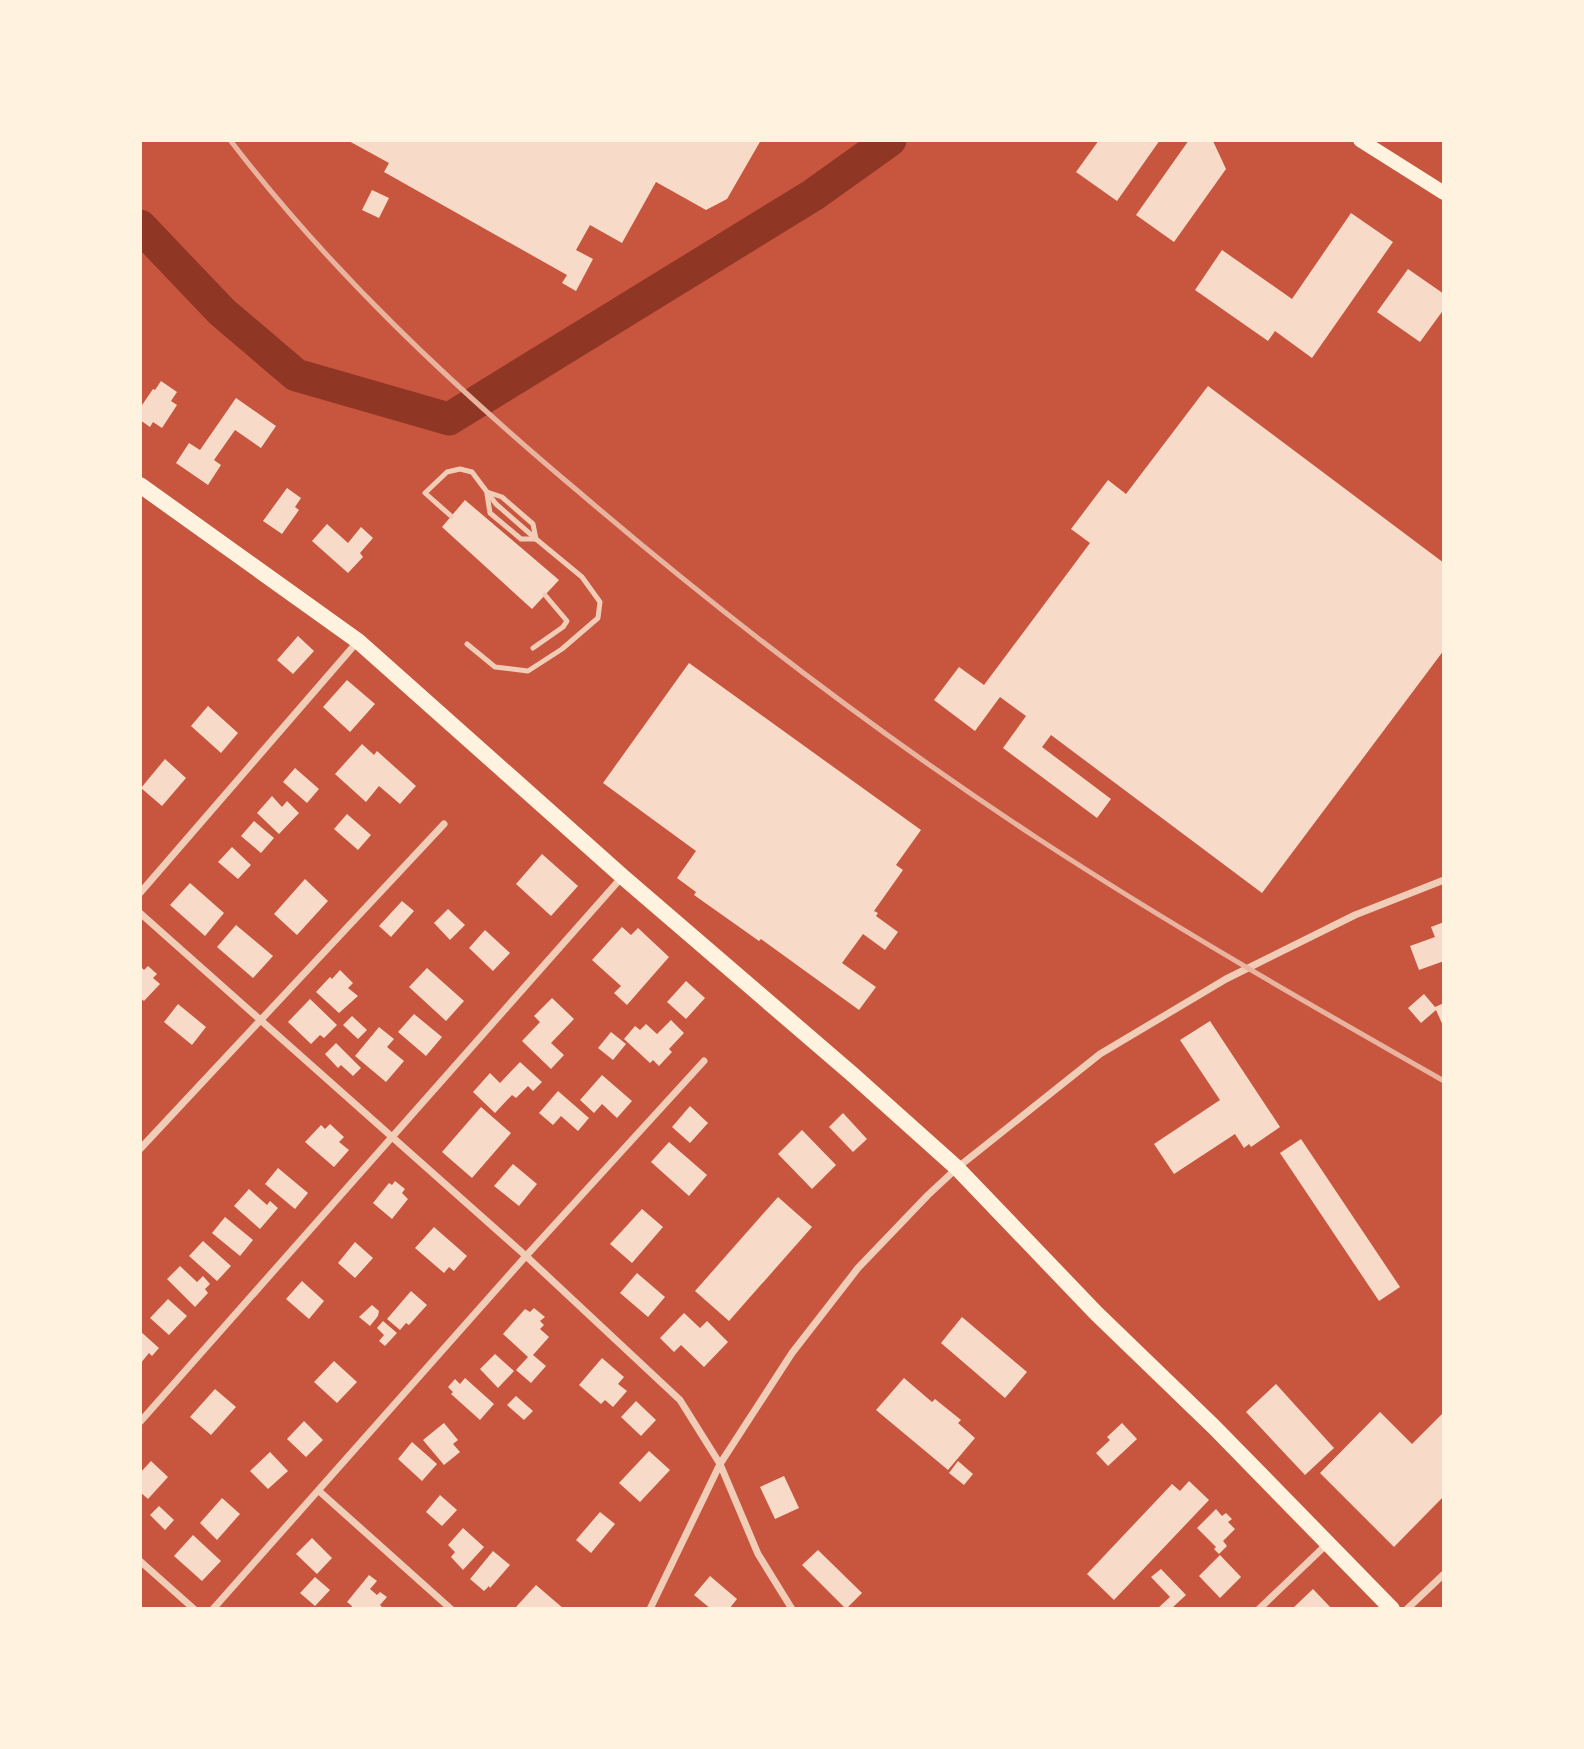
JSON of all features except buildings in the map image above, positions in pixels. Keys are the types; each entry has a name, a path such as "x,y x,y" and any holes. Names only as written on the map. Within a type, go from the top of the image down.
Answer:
{"highway":[{"path":"140,485 358,641 623,877 852,1073 957,1168 1096,1313 1214,1427 1392,1609"}],"main road":[{"path":"1360,140 1444,192"}],"street":[{"path":"140,893 358,641"},
{"path":"140,1149 444,824"},
{"path":"140,1422 623,877"},
{"path":"650,1609 720,1464 792,1353 858,1268 957,1168 1100,1054 1226,979 1355,915 1444,880"},
{"path":"140,913 526,1256 680,1400 720,1464 758,1554 792,1609"},
{"path":"213,1609 704,1060"},
{"path":"319,1491 451,1609"},
{"path":"1259,1609 1327,1543"},
{"path":"140,1562 194,1609"},
{"path":"1407,1609 1444,1574"}],"lane":[{"path":"451,516 425,493 447,472 460,468 472,471 487,492 490,513 521,539 536,539"},
{"path":"467,644 495,667 528,671 562,649 598,618 600,602 582,577 536,539 533,524 502,497 487,492"},
{"path":"533,648 564,627 567,621 545,595"}],"waterway":[{"path":"140,226 222,312 296,375 449,419 813,195 890,140"}],"railway":[{"path":"230,140 309,236 439,368 579,492 746,629 918,757 1037,838 1188,933 1444,1081"}]}
